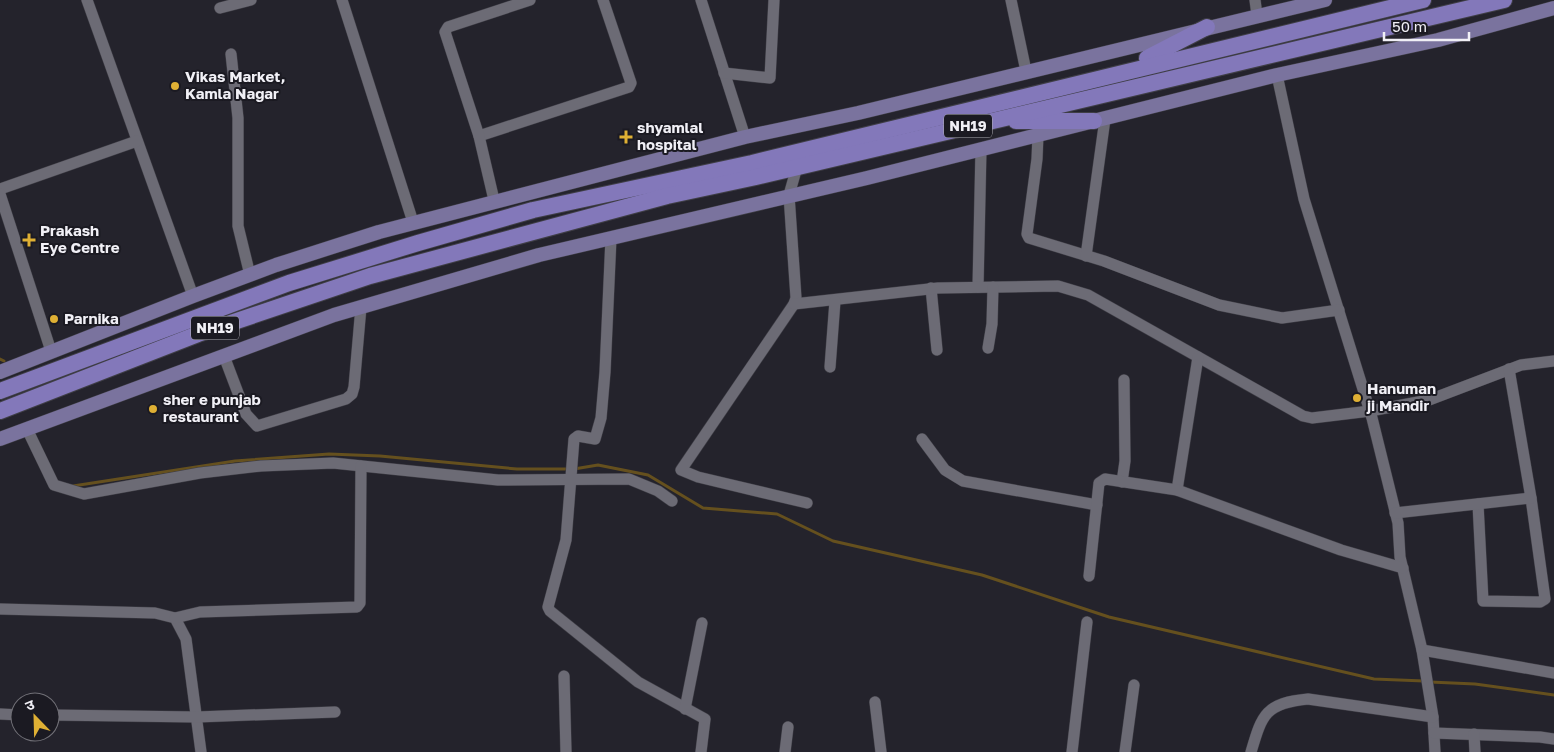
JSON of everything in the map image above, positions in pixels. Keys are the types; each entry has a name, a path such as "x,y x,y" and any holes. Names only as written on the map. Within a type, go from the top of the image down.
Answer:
{"highway":[{"name":"NH19","path":"0,391 289,283 418,242 533,210 752,162 1423,0"},
{"name":"NH19","path":"0,411 198,334 370,276 435,258 667,196 798,167 1504,0"},
{"path":"1106,76 1174,45 1207,27"},
{"path":"991,120 1100,120"}],"main road":[{"path":"0,372 250,275 413,222 745,137 858,113 1026,70 1325,0"},
{"path":"0,439 361,307 539,255 981,150 1277,76 1438,40 1554,8"}],"street":[{"path":"88,0 193,296"},
{"path":"220,8 251,0"},
{"path":"342,0 413,222"},
{"path":"494,200 479,136 445,32 446,29 530,0"},
{"path":"479,136 629,87 631,83 603,0"},
{"path":"701,0 745,137"},
{"path":"724,73 770,78 774,0"},
{"path":"1011,0 1026,70"},
{"path":"1255,0 1257,15"},
{"path":"231,54 238,118 238,226 250,275"},
{"path":"1277,76 1304,199 1370,411 1396,513 1403,568 1422,650 1433,717 1435,752"},
{"path":"1086,256 1100,120"},
{"path":"1038,135 1038,159 1027,236 1219,305 1282,318 1339,310"},
{"path":"0,190 137,142"},
{"path":"978,287 981,150"},
{"path":"798,167 789,195 796,298 794,304 680,470 698,478 807,504"},
{"path":"0,194 51,351"},
{"path":"611,238 606,372 601,418 595,439 575,437 566,540 549,609 638,682 705,719 701,752"},
{"path":"794,304 835,301 932,288 1058,286 1078,291 1142,324 1308,418 1370,411 1429,400 1521,365 1554,361"},
{"path":"988,348 992,324 993,287"},
{"path":"932,288 937,350"},
{"path":"830,367 835,301"},
{"path":"224,356 246,414 256,426 346,399 352,394 354,388 361,307"},
{"path":"1177,490 1198,357"},
{"path":"1478,504 1483,601 1540,602 1545,598 1531,498 1509,369"},
{"path":"1122,482 1125,461 1124,380"},
{"path":"27,429 54,485 84,494 200,473 261,466 333,463 498,480 572,469 629,479 658,491 672,501"},
{"path":"922,440 945,470 963,481 1097,505"},
{"path":"0,609 155,613 175,618 200,612 357,607 360,603 361,466"},
{"path":"1089,576 1099,483 1102,480 1177,490 1341,550 1403,568"},
{"path":"1396,513 1531,498"},
{"path":"175,618 186,639 201,752"},
{"path":"1072,752 1087,622"},
{"path":"685,709 702,623"},
{"path":"1422,650 1554,673"},
{"path":"564,676 566,752"},
{"path":"1125,752 1134,685"},
{"path":"1251,752 1261,720 1266,713 1296,700 1308,699 1433,717"},
{"path":"875,702 881,752"},
{"path":"60,715 197,717 336,712"},
{"path":"786,752 788,727"},
{"path":"1434,733 1554,739"},
{"path":"1474,734 1476,752"}],"waterway":[{"path":"0,359 4,361"},
{"path":"73,486 235,461 329,454 380,456 517,469 568,469"},
{"path":"574,469 598,465 648,475 703,508 777,514 833,541 982,575 1109,617 1374,679 1424,681"},
{"path":"1430,682 1475,684 1554,695"}],"place":[{"name":"Vikas Market, Kamla Nagar","path":"175,86"},
{"name":"shyamlal hospital","path":"626,137"},
{"name":"Prakash Eye Centre","path":"29,240"},
{"name":"Parnika","path":"54,319"},
{"name":"Hanuman ji Mandir","path":"1357,398"},
{"name":"sher e punjab restaurant","path":"153,409"}]}
